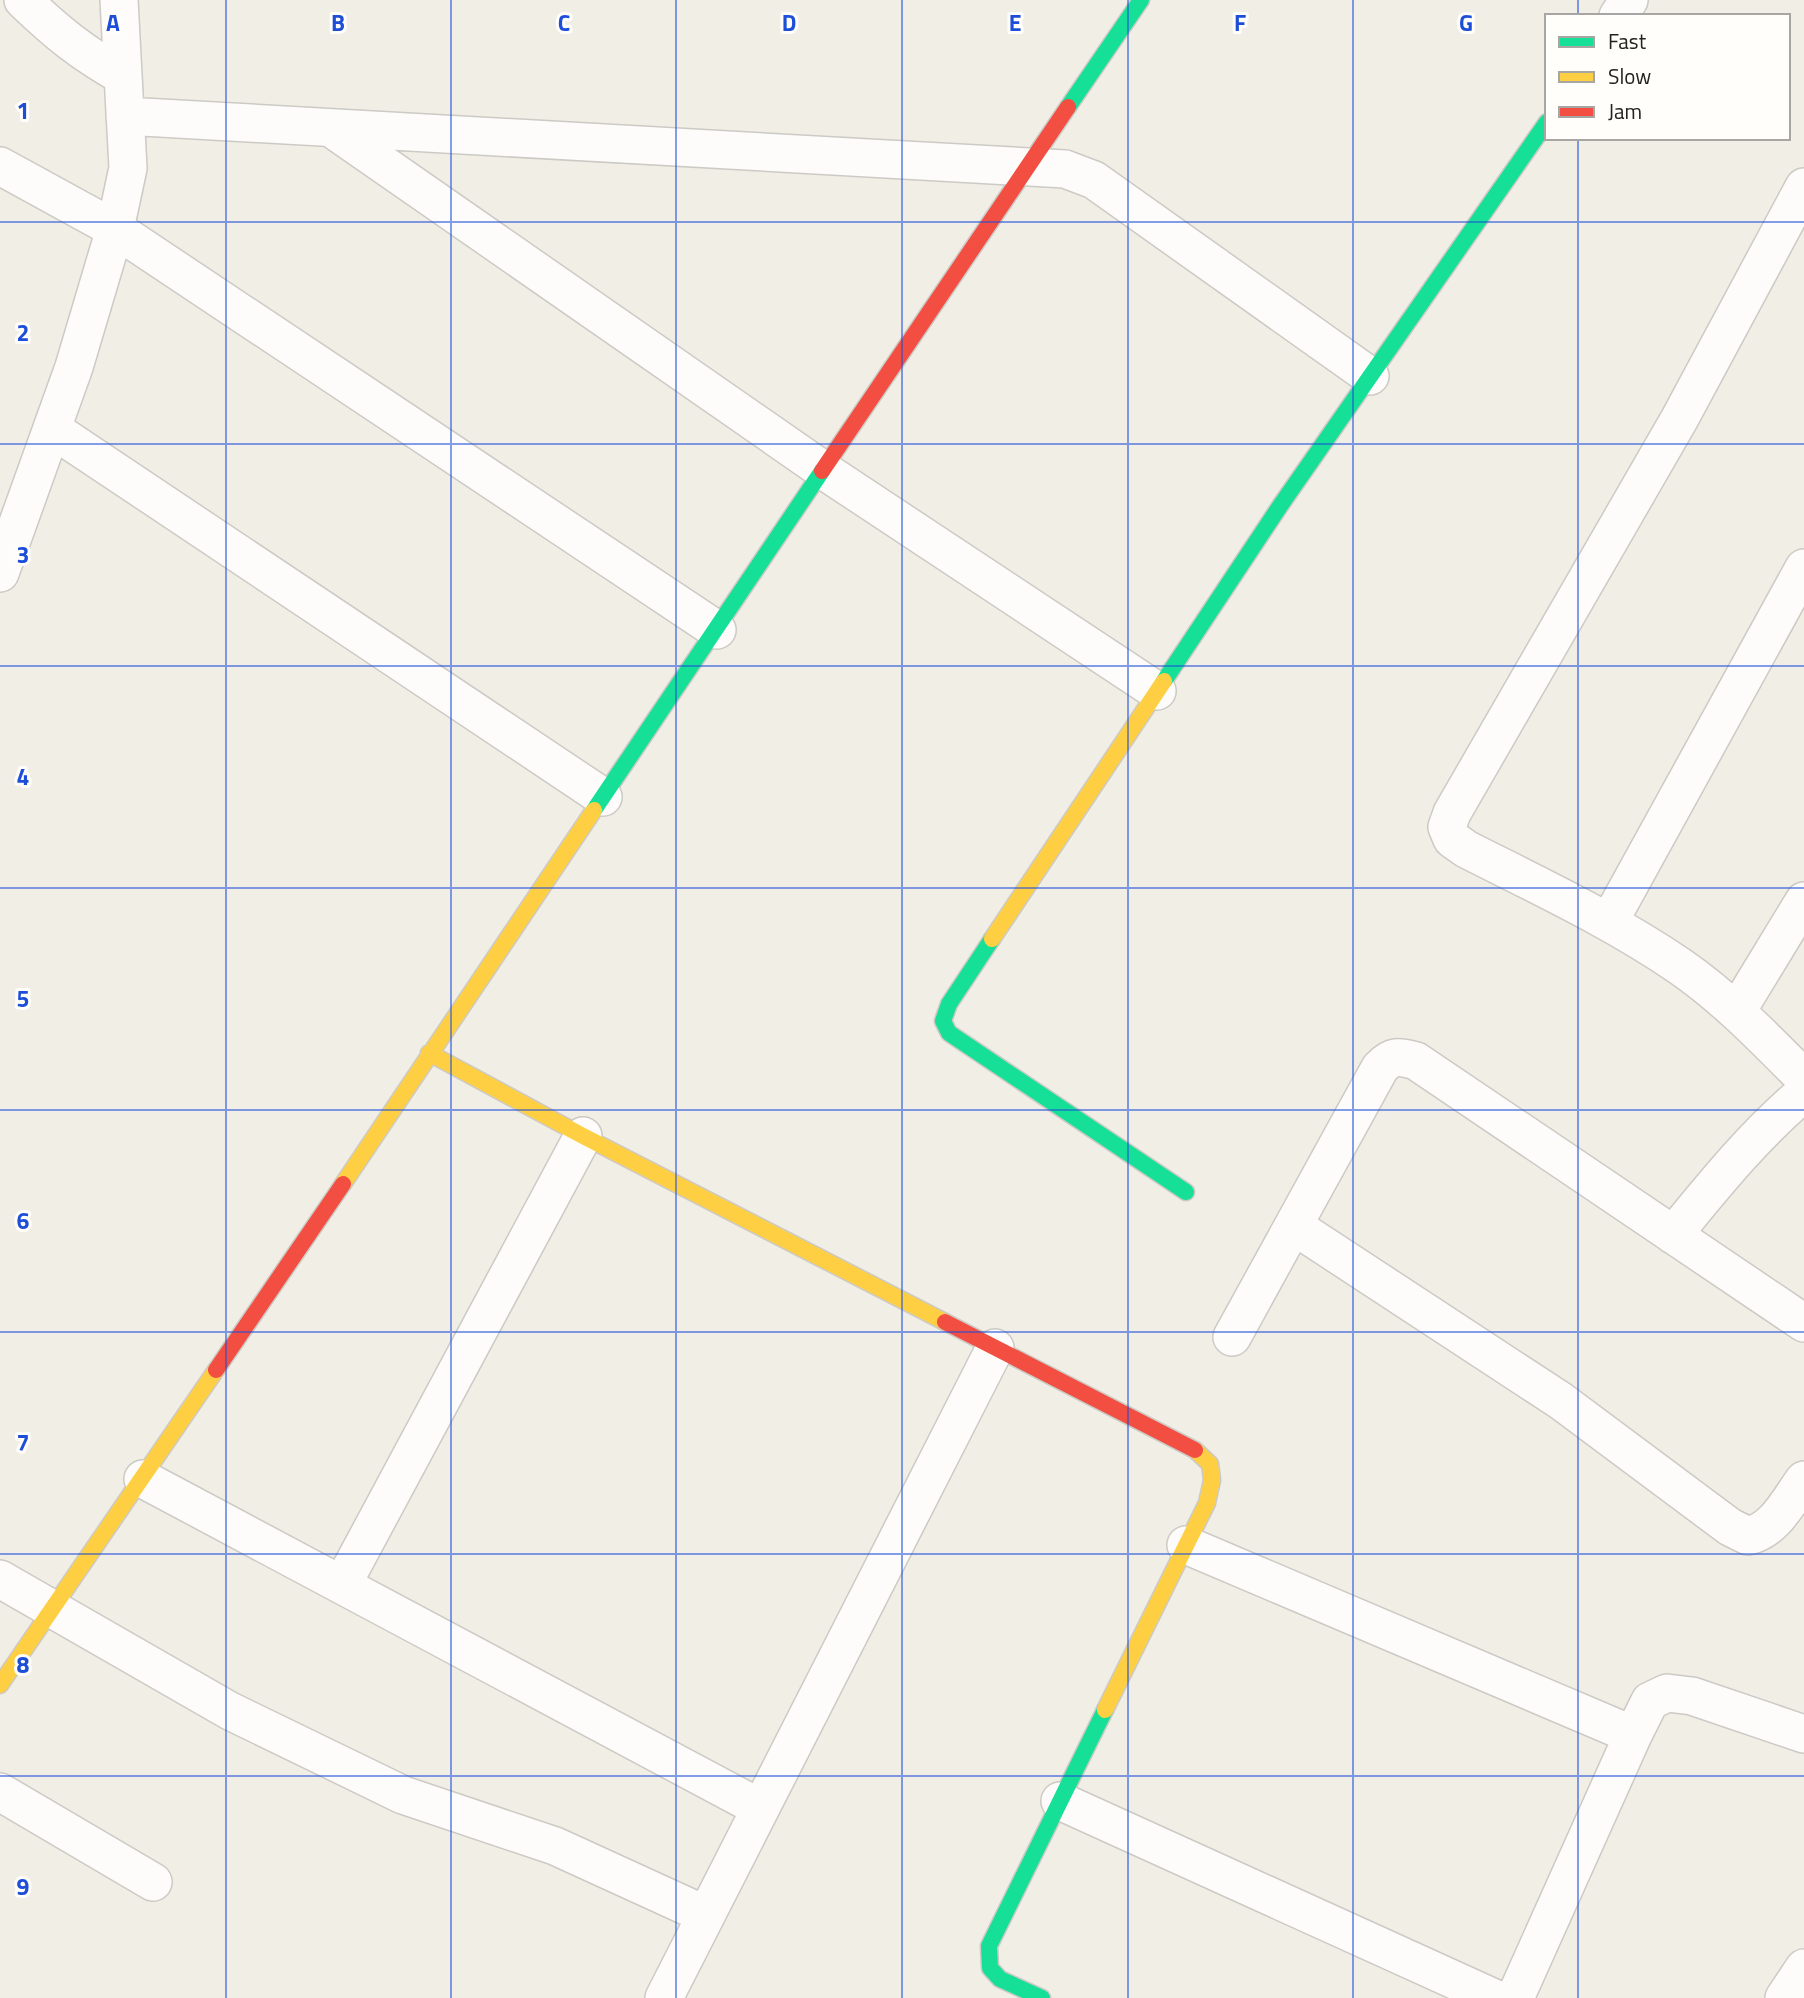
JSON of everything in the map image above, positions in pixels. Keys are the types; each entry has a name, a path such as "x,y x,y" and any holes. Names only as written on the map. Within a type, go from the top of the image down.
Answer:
{"street":[{"path":"23,0 62,37 88,57 123,76"},
{"path":"0,573 74,367 115,229 128,168 119,0"},
{"path":"0,1685 143,1479 1141,0"},
{"path":"125,116 1065,169 1094,180 1370,376"},
{"path":"1186,1192 949,1034 943,1021 949,1004 1280,506 1545,125"},
{"path":"331,128 823,470 1157,691"},
{"path":"0,166 115,229 717,630"},
{"path":"1804,187 1679,418 1452,813 1447,827 1452,839 1466,849 1609,922 1682,968 1737,1011 1804,1078"},
{"path":"52,429 603,797"},
{"path":"1609,922 1804,568"},
{"path":"1737,1011 1804,901"},
{"path":"429,1053 583,1136 1200,1453 1210,1464 1212,1480 1207,1503 989,1946 990,1968 1000,1979 1042,1998"},
{"path":"1232,1337 1380,1068 1390,1058 1401,1056 1416,1061 1804,1324"},
{"path":"1673,1235 1730,1166 1777,1116 1804,1093"},
{"path":"342,1585 583,1136"},
{"path":"1294,1226 1561,1401 1730,1527 1748,1536 1761,1533 1772,1524 1804,1480"},
{"path":"664,1998 995,1348"},
{"path":"143,1479 760,1808"},
{"path":"1186,1545 1633,1735"},
{"path":"0,1579 230,1711 403,1795 555,1846 706,1915"},
{"path":"1515,1998 1650,1701 1667,1693 1692,1696 1804,1734"},
{"path":"0,1791 153,1882"},
{"path":"1060,1801 1494,1998"},
{"path":"1784,1998 1804,1968"}],"traffic: fast":[{"path":"1068,107 1141,0"},
{"path":"1164,681 1280,506 1545,125"},
{"path":"594,810 822,471"},
{"path":"992,939 949,1004 943,1021 949,1033 1186,1192"},
{"path":"1042,1998 1000,1979 990,1968 989,1946 1105,1710"}],"traffic: slow":[{"path":"992,939 1164,681"},
{"path":"343,1184 594,810"},
{"path":"429,1053 583,1136 945,1322"},
{"path":"0,1685 216,1370"},
{"path":"1105,1710 1207,1503 1212,1480 1210,1464 1195,1450"}],"traffic: jam":[{"path":"822,471 1068,107"},
{"path":"216,1370 343,1184"},
{"path":"945,1322 1195,1450"}]}
